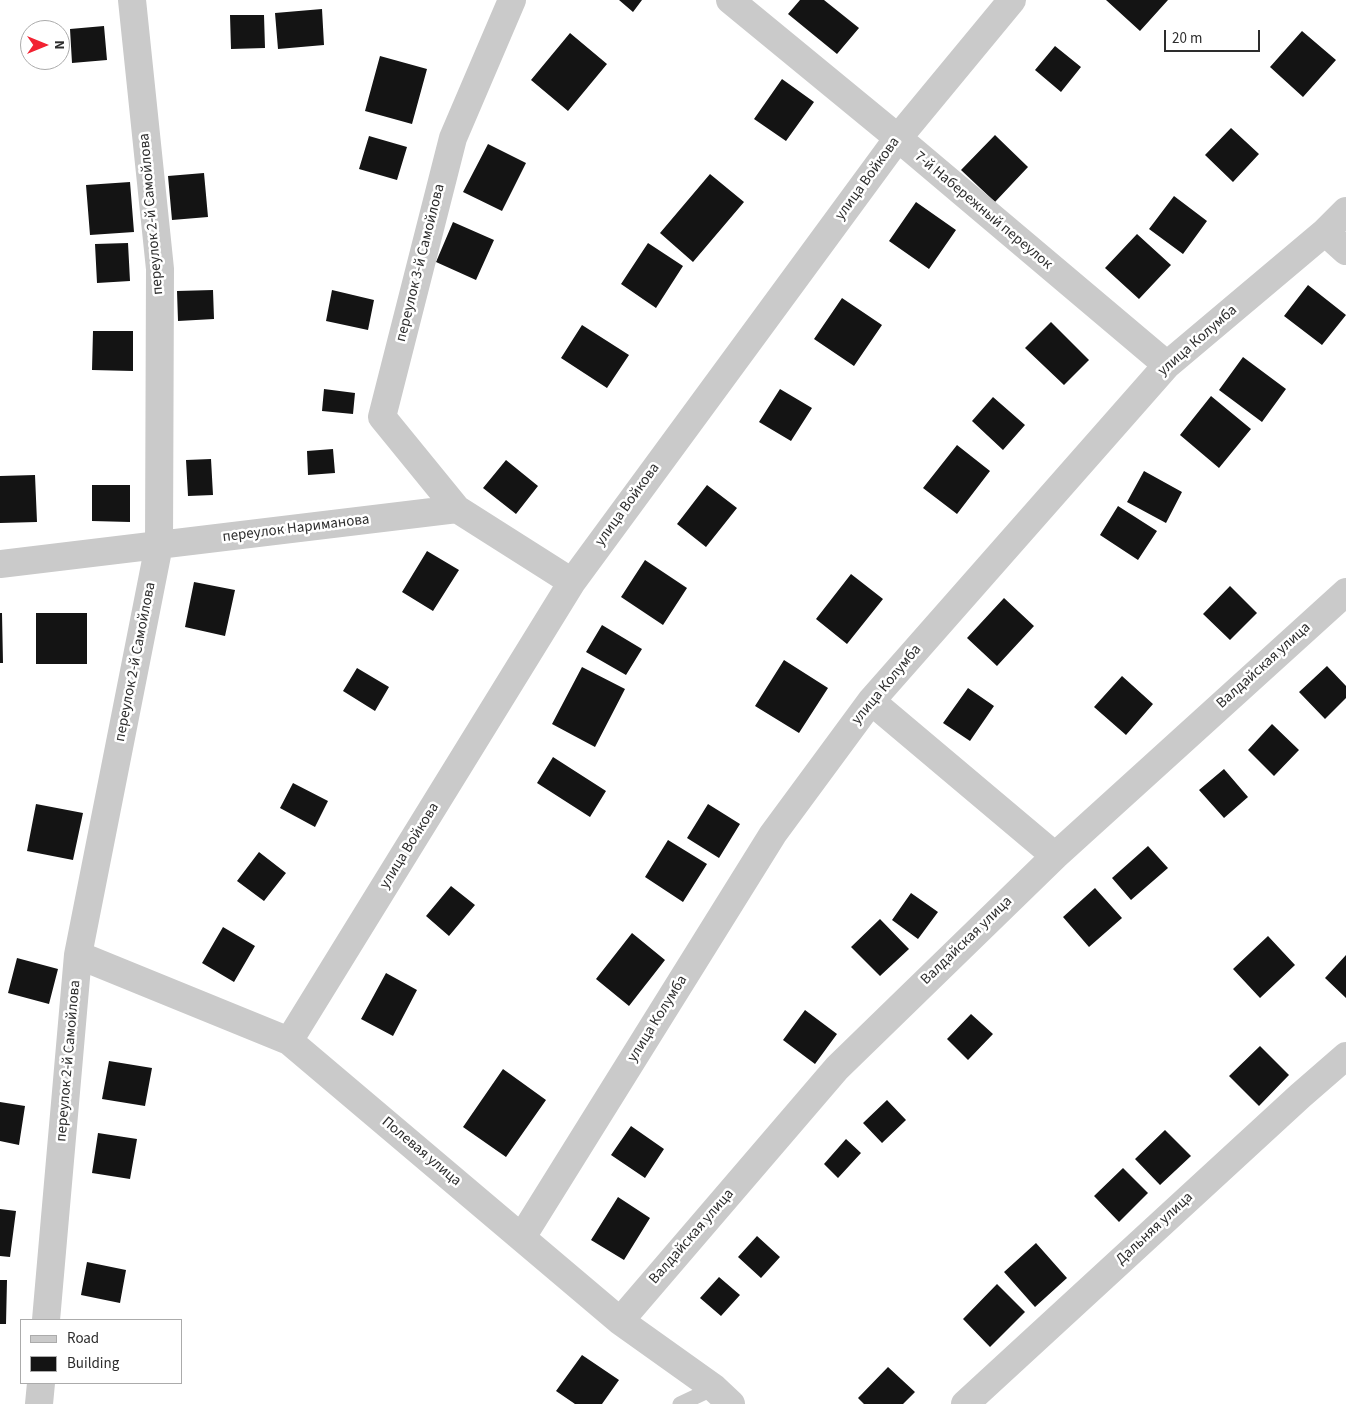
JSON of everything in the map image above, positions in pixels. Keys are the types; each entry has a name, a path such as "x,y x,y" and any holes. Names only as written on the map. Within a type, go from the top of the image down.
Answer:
{"street":[{"name":"переулок 2-й Самойлова","path":"46,1319 78,955 159,545 160,269 132,0"},
{"name":"переулок 3-й Самойлова","path":"457,510 382,417 453,138 512,0"},
{"name":"7-й Набережный переулок","path":"730,0 898,138 1167,365"},
{"name":"улица Войкова","path":"289,1041 572,582 898,138 1012,0"},
{"name":"улица Колумба","path":"522,1237 773,834 871,701 1167,365 1325,232 1346,211"},
{"path":"1325,232 1346,251"},
{"name":"переулок Нариманова","path":"0,564 457,510"},
{"path":"457,510 572,582"},
{"name":"Валдайская улица","path":"620,1321 837,1068 1056,856 1346,592"},
{"path":"871,701 1056,856"},
{"name":"Полевая улица","path":"78,955 289,1041 620,1321 722,1396"},
{"name":"Дальняя улица","path":"964,1404 1346,1056"},
{"path":"39,1404 41,1384"}],"lane":[{"path":"680,1404 722,1396"}],"building":[{"path":"619,0 642,0 633,12"},
{"path":"800,0 824,0 859,28 837,54 788,14"},
{"path":"1106,0 1168,0 1140,31"},
{"path":"322,9 324,45 278,49 275,13"},
{"path":"230,15 264,15 265,48 231,49"},
{"path":"104,26 107,60 72,63 70,29"},
{"path":"1302,31 1336,60 1303,97 1270,67"},
{"path":"570,33 607,64 568,111 531,80"},
{"path":"1055,46 1081,67 1061,92 1035,70"},
{"path":"380,56 427,69 412,124 365,111"},
{"path":"782,79 814,102 786,141 754,119"},
{"path":"1231,128 1259,154 1233,182 1205,155"},
{"path":"995,135 1028,167 995,202 961,170"},
{"path":"369,136 407,147 397,180 359,169"},
{"path":"488,144 526,163 502,211 463,192"},
{"path":"204,173 208,217 172,220 168,176"},
{"path":"710,174 744,202 693,262 660,233"},
{"path":"130,182 134,232 90,235 86,185"},
{"path":"1174,196 1207,221 1183,254 1149,229"},
{"path":"916,202 956,230 929,269 889,241"},
{"path":"453,222 494,240 476,280 436,262"},
{"path":"1137,234 1171,265 1139,299 1105,268"},
{"path":"128,243 130,281 97,283 95,244"},
{"path":"648,243 683,266 656,308 621,284"},
{"path":"1308,285 1346,315 1322,345 1284,316"},
{"path":"213,290 214,319 178,321 177,291"},
{"path":"332,290 374,300 368,330 326,321"},
{"path":"842,298 882,325 854,366 814,339"},
{"path":"1051,322 1089,360 1064,385 1025,348"},
{"path":"582,325 629,355 607,388 561,358"},
{"path":"93,331 133,331 133,371 92,370"},
{"path":"1243,357 1286,389 1262,422 1219,390"},
{"path":"324,389 355,393 353,414 322,411"},
{"path":"780,389 812,408 791,441 759,422"},
{"path":"1211,396 1251,429 1219,468 1180,435"},
{"path":"993,397 1025,425 1003,450 972,421"},
{"path":"957,445 990,471 957,514 923,488"},
{"path":"333,449 335,473 308,475 307,451"},
{"path":"211,459 213,495 188,496 186,460"},
{"path":"506,460 538,486 516,514 483,488"},
{"path":"1144,471 1182,492 1166,523 1127,502"},
{"path":"35,475 37,522 0,523 0,476"},
{"path":"92,485 130,485 130,522 92,521"},
{"path":"707,485 737,508 706,547 677,524"},
{"path":"1118,506 1157,531 1138,560 1100,535"},
{"path":"427,551 459,570 433,611 402,592"},
{"path":"645,560 687,588 663,625 621,597"},
{"path":"851,574 883,599 847,644 816,619"},
{"path":"194,582 235,590 225,636 185,627"},
{"path":"1230,586 1257,613 1230,640 1203,614"},
{"path":"1004,598 1034,626 997,666 967,638"},
{"path":"0,613 2,613 3,663 0,663"},
{"path":"36,613 87,613 87,664 36,664"},
{"path":"602,625 642,649 626,675 586,652"},
{"path":"784,660 828,688 799,733 755,706"},
{"path":"1327,666 1346,686 1346,698 1325,719 1299,692"},
{"path":"582,667 625,689 595,747 552,724"},
{"path":"357,668 389,687 375,711 343,691"},
{"path":"1122,676 1153,704 1126,735 1094,707"},
{"path":"968,688 994,706 970,741 943,723"},
{"path":"1272,724 1299,750 1274,776 1248,750"},
{"path":"553,757 606,791 590,817 537,783"},
{"path":"1224,769 1248,797 1224,818 1199,790"},
{"path":"293,783 328,801 315,827 280,808"},
{"path":"36,804 83,813 73,860 27,851"},
{"path":"708,804 740,824 719,858 687,838"},
{"path":"668,840 707,864 683,902 645,877"},
{"path":"1148,846 1168,868 1131,900 1112,878"},
{"path":"259,852 286,873 264,901 237,881"},
{"path":"451,886 475,905 449,936 426,916"},
{"path":"1095,888 1122,918 1089,947 1063,917"},
{"path":"911,893 938,912 918,939 892,920"},
{"path":"880,919 909,949 880,976 851,947"},
{"path":"223,927 255,946 234,982 202,963"},
{"path":"632,933 665,960 629,1006 596,979"},
{"path":"1268,936 1295,965 1260,998 1233,969"},
{"path":"1346,955 1346,998 1325,978"},
{"path":"17,958 58,969 49,1004 8,993"},
{"path":"386,973 417,990 393,1036 361,1019"},
{"path":"805,1010 837,1034 815,1064 783,1040"},
{"path":"971,1014 993,1034 968,1060 947,1039"},
{"path":"1260,1046 1289,1075 1259,1106 1229,1076"},
{"path":"109,1061 152,1068 145,1106 102,1099"},
{"path":"503,1069 546,1100 506,1157 463,1127"},
{"path":"887,1100 906,1120 882,1143 863,1123"},
{"path":"0,1102 25,1106 19,1145 0,1141"},
{"path":"631,1126 664,1149 645,1178 611,1155"},
{"path":"1165,1130 1191,1156 1160,1185 1135,1159"},
{"path":"98,1133 137,1139 130,1179 92,1173"},
{"path":"846,1139 861,1153 838,1178 824,1164"},
{"path":"1123,1168 1148,1193 1119,1222 1094,1196"},
{"path":"618,1197 650,1218 624,1260 591,1240"},
{"path":"0,1209 16,1211 10,1257 0,1256"},
{"path":"757,1236 780,1257 761,1278 738,1257"},
{"path":"1036,1243 1067,1278 1035,1307 1004,1272"},
{"path":"87,1262 126,1270 120,1303 81,1295"},
{"path":"719,1277 740,1295 721,1316 700,1298"},
{"path":"0,1280 7,1280 6,1324 0,1324"},
{"path":"997,1284 1025,1312 990,1347 963,1319"},
{"path":"582,1355 619,1380 602,1404 575,1404 556,1391"},
{"path":"888,1367 915,1392 903,1404 864,1404 858,1398"}]}
